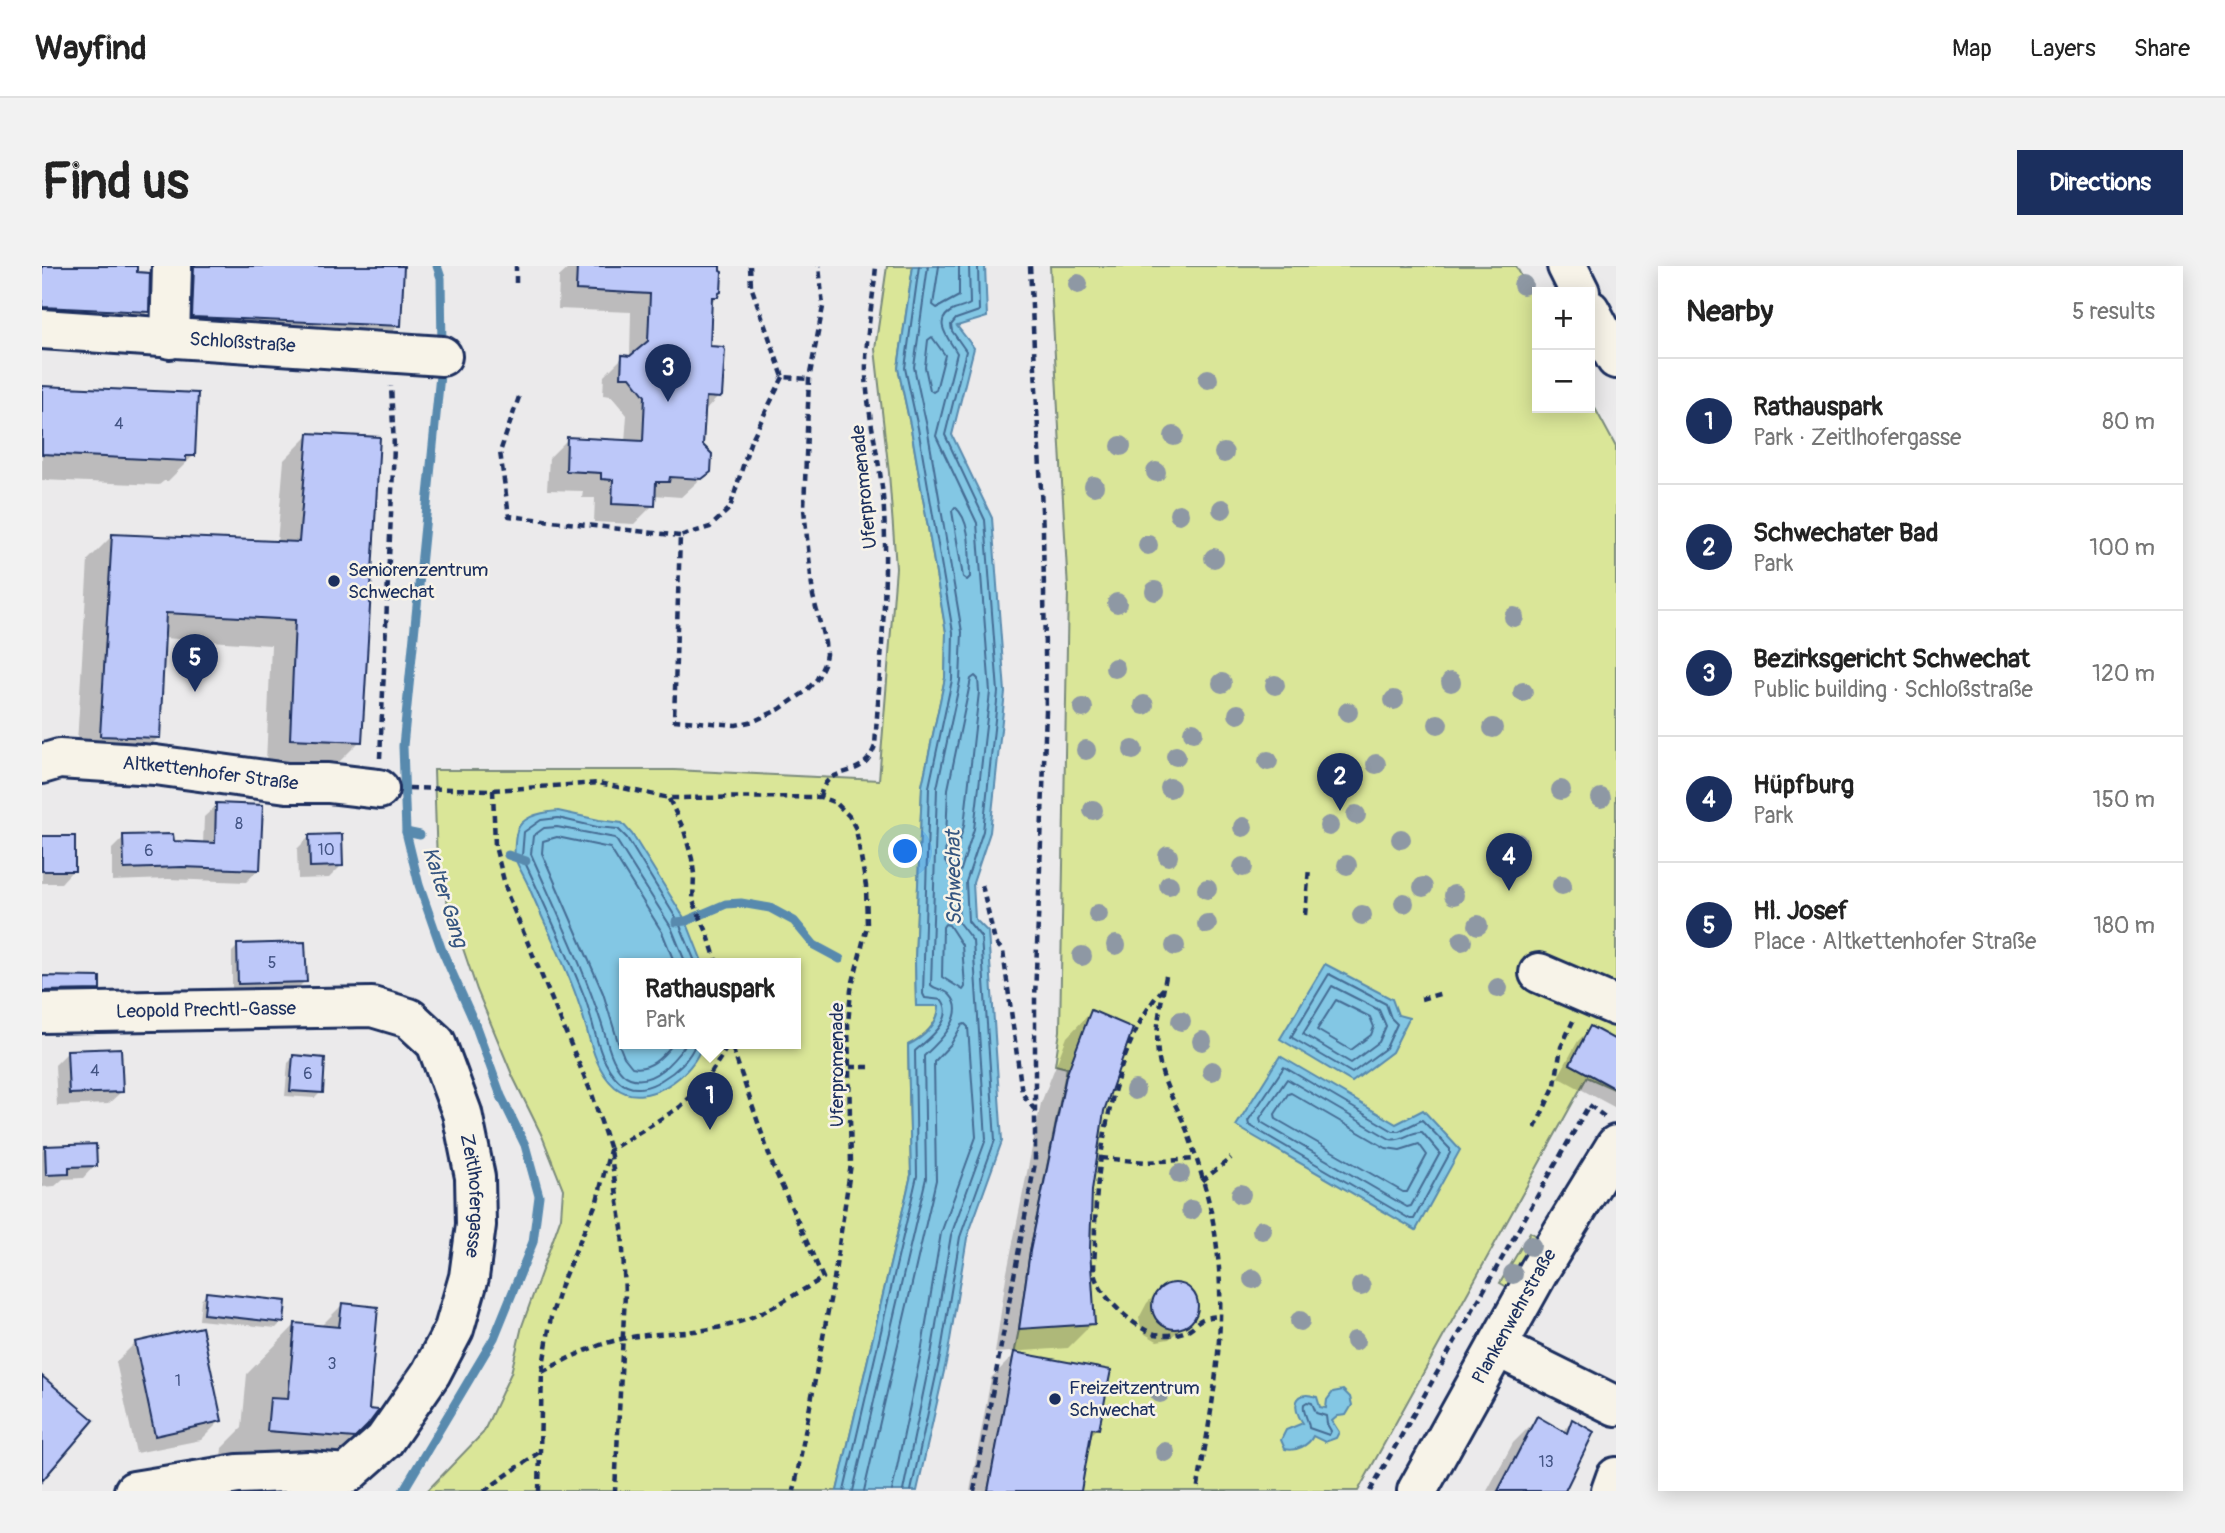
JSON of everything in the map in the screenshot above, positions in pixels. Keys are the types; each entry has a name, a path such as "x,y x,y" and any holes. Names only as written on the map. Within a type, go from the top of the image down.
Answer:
{"street":[{"path":"170,339 172,266"},
{"path":"1567,266 1578,287"},
{"path":"1595,319 1616,359"},
{"name":"Schloßstraße","path":"42,329 442,356"},
{"name":"Altkettenhofer Straße","path":"42,764 59,760 155,765 287,783 328,783 379,789"},
{"path":"1539,973 1601,999"},
{"name":"Leopold Prechtl-Gasse","path":"42,1013 372,1007"},
{"name":"Zeitlhofergasse","path":"134,1491 238,1474 309,1471 346,1474 384,1441 431,1373 454,1329 469,1277 476,1225 475,1177 462,1113 436,1043 409,1018 372,1007"},
{"name":"Plankenwehrstraße","path":"1417,1491 1539,1270 1611,1132"},
{"path":"1497,1347 1616,1406"},
{"path":"1611,1491 1616,1477"}],"path":[{"path":"516,266 516,283"},
{"path":"519,397 500,452 509,516 680,536 710,527 730,508 750,443 783,377 751,286 750,266"},
{"path":"680,536 674,720 736,724 754,721 780,709 805,692 817,680 826,654 813,596 804,509 809,379 823,307 819,266"},
{"name":"Uferpromenade","path":"793,1491 834,1279 851,1164 848,1024 851,990 867,926 866,886 856,829 849,816 836,803 820,797 823,785 833,776 861,766 869,759 875,746 886,575 884,508 866,375 867,339 876,266"},
{"path":"974,1491 1035,1163 1035,998 1046,711 1043,531 1030,266"},
{"path":"379,789 394,447 390,353"},
{"path":"783,377 809,379"},
{"path":"434,788 493,790 599,783 669,799 820,797"},
{"path":"493,790 495,846 508,896 593,1097 610,1150 622,1228 625,1294 615,1491"},
{"path":"669,799 684,830 692,859 693,901 716,958"},
{"path":"1305,915 1309,868"},
{"path":"982,886 995,942 1003,951 1022,1093 1035,1110"},
{"path":"1166,976 1158,1014 1159,1063 1172,1100 1190,1137 1217,1248 1217,1374 1198,1491"},
{"path":"1164,988 1151,1002 1128,1052 1111,1108 1101,1158 1094,1218 1096,1278 1112,1307 1154,1334 1174,1334 1190,1330 1200,1320 1219,1316"},
{"path":"1422,999 1443,993"},
{"path":"1535,1128 1555,1086 1561,1047 1601,999"},
{"path":"539,1491 542,1372 551,1317 562,1282 597,1201 610,1150 680,1107 704,1084 727,1049"},
{"path":"732,1049 773,1166 823,1278"},
{"path":"850,1067 872,1067"},
{"path":"1370,1491 1588,1105 1611,1132"},
{"path":"1101,1158 1146,1162 1196,1159"},
{"path":"1202,1181 1231,1158"},
{"path":"542,1372 582,1351 623,1339 698,1332 733,1324 767,1311 823,1278 834,1279"},
{"path":"484,1491 538,1452"}],"green space":[{"path":"887,266 913,266 898,368 946,632 945,678 922,786 915,960 916,1006 939,1005 936,1018 929,1029 908,1045 911,1175 837,1491 427,1491 483,1433 511,1373 522,1326 561,1217 563,1189 477,990 448,904 437,864 434,770 674,770 879,780 896,568 875,349"},
{"path":"1050,266 1516,266 1532,296 1532,413 1595,413 1595,408 1616,447 1616,1090 1587,1077 1358,1491 988,1491 1019,1329 1030,1251 1067,1068 1055,1065 1060,1031 1068,590"},
{"path":"1530,1232 1544,1240 1514,1291 1500,1283"}],"water":[{"name":"Schwechat","path":"913,266 985,266 987,317 957,326 974,348 952,435 992,518 1005,692 990,832 973,883 975,919 988,932 1002,1141 967,1238 947,1358 917,1491 837,1491 911,1175 908,1045 929,1030 936,1019 939,1006 916,1006 915,960 922,786 945,678 946,632 898,368"},
{"path":"558,811 622,823 632,834 686,921 701,958 619,958 619,1049 700,1049 690,1067 667,1086 640,1095 627,1093 607,1079 596,1059 568,974 515,858 516,834 520,826 528,818"},
{"path":"1325,964 1392,999 1398,1015 1409,1018 1392,1052 1352,1082 1280,1039"},
{"path":"1280,1056 1396,1124 1423,1110 1460,1150 1416,1230 1236,1126"},
{"path":"1343,1390 1350,1397 1352,1405 1346,1415 1338,1416 1332,1421 1339,1432 1336,1438 1325,1442 1313,1436 1302,1447 1285,1449 1281,1440 1286,1430 1303,1423 1296,1406 1299,1398 1309,1395 1317,1397 1320,1407 1326,1408 1327,1400 1333,1392"}],"building":[{"path":"42,266 137,266 137,272 150,273 149,312 42,307"},
{"path":"194,266 404,266 401,326 192,317"},
{"path":"577,266 720,266 722,272 721,292 718,297 712,297 710,346 723,347 725,350 722,396 706,397 703,445 712,454 711,472 702,479 670,477 669,482 656,482 655,506 612,504 613,480 601,479 601,473 566,471 567,437 643,441 645,396 630,377 621,377 622,355 630,356 648,341 650,294 576,290"},
{"path":"42,386 198,393 195,456 186,456 186,461 42,454"},
{"path":"308,433 380,437 362,742 290,739 295,620 166,613 160,738 100,736 112,534 299,542"},
{"path":"216,803 263,805 260,870 182,867 124,869 123,835 173,834 174,841 215,843"},
{"path":"342,834 343,866 310,867 309,835"},
{"path":"42,836 75,836 75,871 42,871"},
{"path":"305,942 307,982 238,984 237,944"},
{"path":"42,976 100,977 100,990 42,991"},
{"path":"1091,1010 1133,1028 1104,1111 1092,1190 1090,1250 1095,1324 1019,1329 1030,1251 1066,1076"},
{"path":"1590,1026 1616,1040 1616,1089 1570,1064"},
{"path":"121,1048 123,1092 69,1094 67,1050"},
{"path":"293,1055 325,1058 323,1093 290,1091"},
{"path":"96,1144 97,1166 69,1167 69,1174 46,1175 45,1146"},
{"path":"1175,1283 1191,1290 1198,1306 1191,1322 1175,1329 1159,1322 1152,1306 1159,1290"},
{"path":"206,1292 286,1301 284,1323 204,1314"},
{"path":"342,1303 378,1307 369,1409 379,1410 355,1438 267,1431 270,1398 288,1399 295,1323 339,1327"},
{"path":"202,1327 222,1421 155,1436 135,1342"},
{"name":"Freizeitzentrum Schwechat","path":"1014,1352 1111,1370 1099,1429 1092,1428 1081,1491 988,1491"},
{"path":"42,1376 94,1420 42,1481"},
{"path":"1537,1416 1567,1433 1572,1419 1594,1432 1565,1491 1498,1491"}],"waterway":[{"name":"Kalter Gang","path":"437,266 441,278 442,348"},
{"name":"Kalter Gang","path":"403,1491 494,1338 533,1242 539,1196 525,1145 501,1096 475,1024 441,948 419,885 406,832 403,746 441,365"},
{"path":"406,832 420,835"},
{"path":"508,855 526,861"},
{"path":"676,922 686,921 726,904 741,903 770,908 794,921 814,945 840,959"}],"place":[{"name":"Bezirksgericht Schwechat","path":"668,402"},
{"name":"Seniorenzentrum Schwechat","path":"334,581"},
{"name":"Hl. Josef","path":"195,692"},
{"name":"Schwechater Bad","path":"1340,811"},
{"name":"Hüpfburg","path":"1509,891"},
{"name":"Rathauspark","path":"710,1130"},
{"name":"Freizeitzentrum Schwechat","path":"1055,1399"}]}
